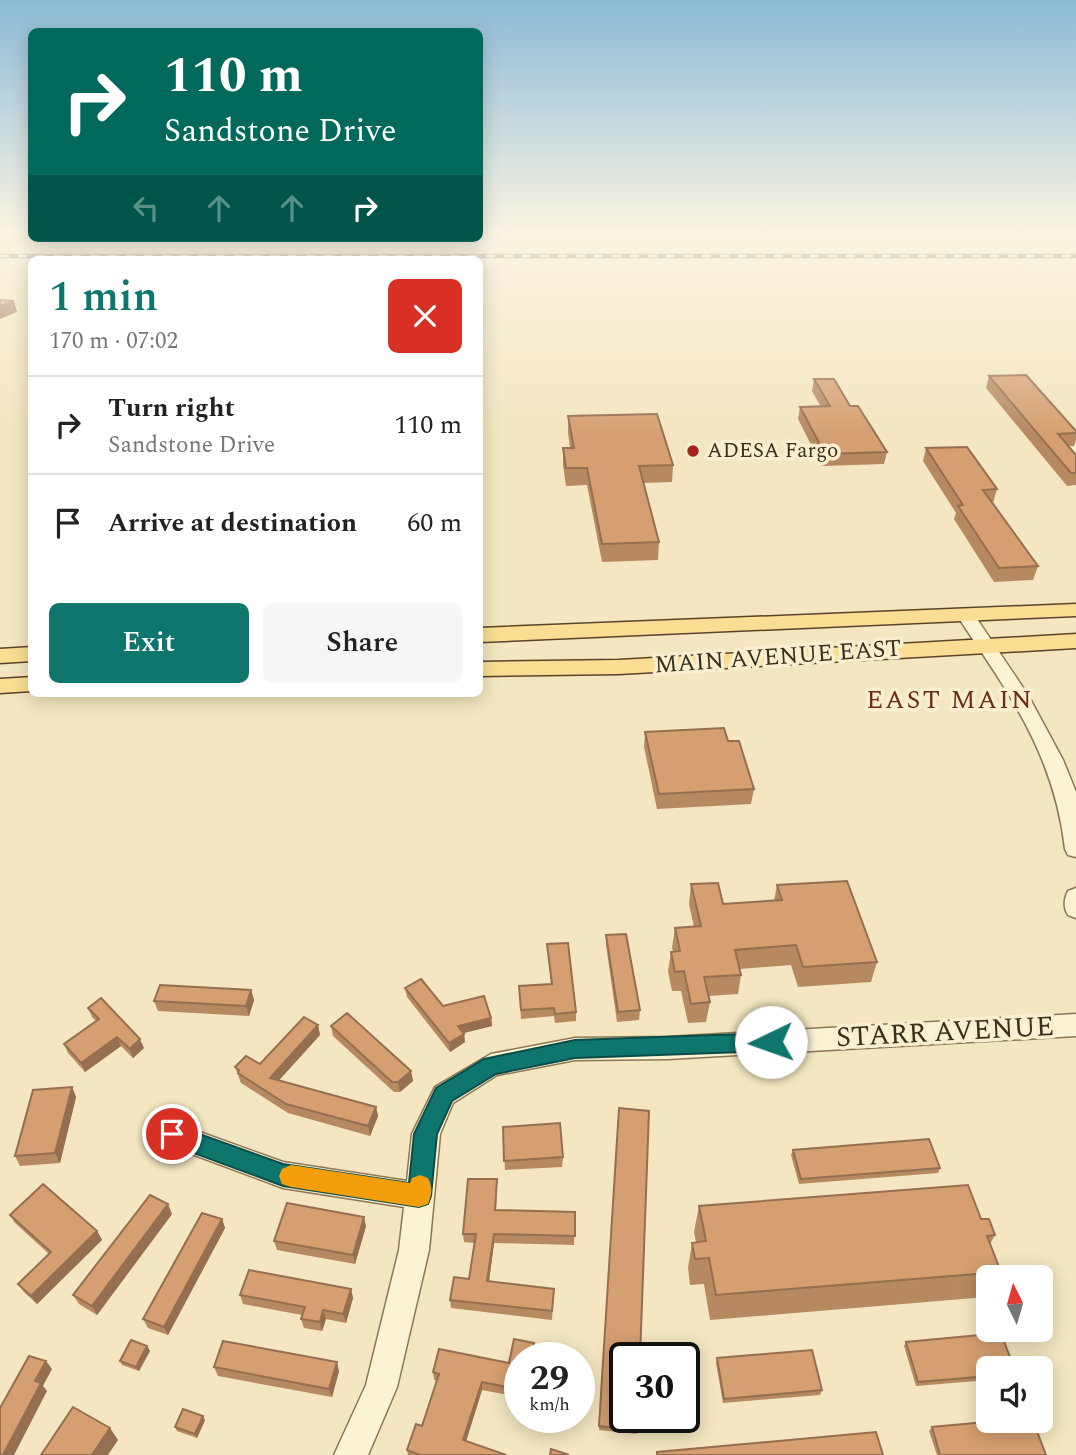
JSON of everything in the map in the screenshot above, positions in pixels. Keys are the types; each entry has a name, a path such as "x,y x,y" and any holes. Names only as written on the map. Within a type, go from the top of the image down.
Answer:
{"main road":[{"name":"MAIN AVENUE EAST","path":"483,635 1076,610"},
{"name":"MAIN AVENUE EAST","path":"483,669 619,667 1076,640"},
{"path":"0,656 28,654"},
{"path":"0,686 28,684"}],"street":[{"path":"965,614 1048,748 1063,782 1076,849"},
{"path":"1076,897 1076,909"},
{"name":"STARR AVENUE","path":"351,1455 381,1387 414,1250 426,1134 444,1095 491,1065 575,1049 668,1048 1076,1025"},
{"path":"172,1134 283,1175 419,1196"}],"building":[{"path":"0,301 14,301 0,306"},
{"path":"1026,375 1076,431 1058,434 1076,455 1076,473 1071,473 989,376"},
{"path":"814,379 834,379 850,406 858,406 887,452 825,454 800,407 830,406"},
{"path":"657,414 673,465 639,466 659,542 602,544 587,468 566,468 563,448 574,448 568,416"},
{"path":"967,447 997,489 983,490 1038,566 999,568 958,506 963,505 926,448"},
{"path":"724,728 728,741 739,741 754,789 659,794 645,732"},
{"path":"847,881 877,962 803,967 796,945 735,950 741,975 704,977 710,1002 691,1004 684,971 675,972 671,952 680,951 675,928 701,926 691,884 718,883 723,904 782,900 777,885"},
{"path":"626,934 640,1010 618,1012 606,935"},
{"path":"568,943 576,1012 555,1014 554,1008 521,1010 519,986 552,984 547,944"},
{"path":"421,979 443,1006 484,996 491,1018 458,1026 464,1034 449,1043 405,988"},
{"path":"160,985 251,990 246,1006 154,1001"},
{"path":"101,998 140,1039 130,1049 117,1037 81,1063 64,1044 99,1019 88,1008"},
{"path":"347,1013 411,1071 398,1082 392,1082 331,1026"},
{"path":"304,1017 318,1025 270,1078 376,1107 368,1126 286,1104 238,1073 239,1070 235,1067 246,1056 260,1064"},
{"path":"72,1087 55,1153 15,1156 33,1090"},
{"path":"619,1108 649,1111 641,1342 609,1342 609,1427 599,1426"},
{"path":"560,1123 563,1157 504,1161 503,1127"},
{"path":"929,1139 940,1168 801,1179 793,1150"},
{"path":"468,1179 497,1179 495,1210 575,1212 575,1236 494,1234 487,1281 554,1289 552,1311 450,1300 454,1277 469,1279 476,1234 463,1234"},
{"path":"43,1184 97,1231 31,1296 18,1284 51,1252 10,1215"},
{"path":"968,1185 981,1219 989,1219 995,1235 987,1236 998,1265 976,1265 976,1274 716,1295 709,1258 695,1259 692,1243 706,1241 699,1206"},
{"path":"150,1195 168,1204 92,1306 73,1295"},
{"path":"287,1203 364,1217 353,1255 274,1241"},
{"path":"202,1213 222,1219 164,1327 143,1319"},
{"path":"249,1270 351,1289 343,1314 323,1310 320,1322 301,1319 305,1307 240,1295"},
{"path":"976,1335 976,1342 1004,1342 1010,1356 976,1356 976,1377 918,1382 906,1342"},
{"path":"131,1340 147,1346 136,1367 120,1361"},
{"path":"223,1341 337,1362 329,1389 214,1367"},
{"path":"439,1349 504,1362 504,1387 482,1382 463,1440 506,1455 420,1455 407,1450 416,1424 422,1426 439,1374 433,1372"},
{"path":"812,1350 822,1390 724,1399 717,1358"},
{"path":"29,1356 46,1361 35,1381 41,1383 3,1455 0,1455 0,1408"},
{"path":"73,1407 110,1428 92,1455 41,1455"},
{"path":"183,1409 203,1416 195,1434 175,1427"},
{"path":"976,1423 976,1433 1038,1433 1046,1455 940,1455 932,1427"},
{"path":"876,1432 883,1455 657,1455 657,1452"},
{"path":"551,1449 569,1455 550,1455"}],"slow traffic":[{"path":"291,1176 419,1196 420,1186"}],"place":[{"name":"ADESA Fargo","path":"693,451"}],"district":[{"name":"EAST MAIN","path":"950,700"}],"route":[{"path":"172,1134 283,1175 419,1196 426,1134 444,1095 491,1065 575,1049 668,1048 771,1042"}]}
